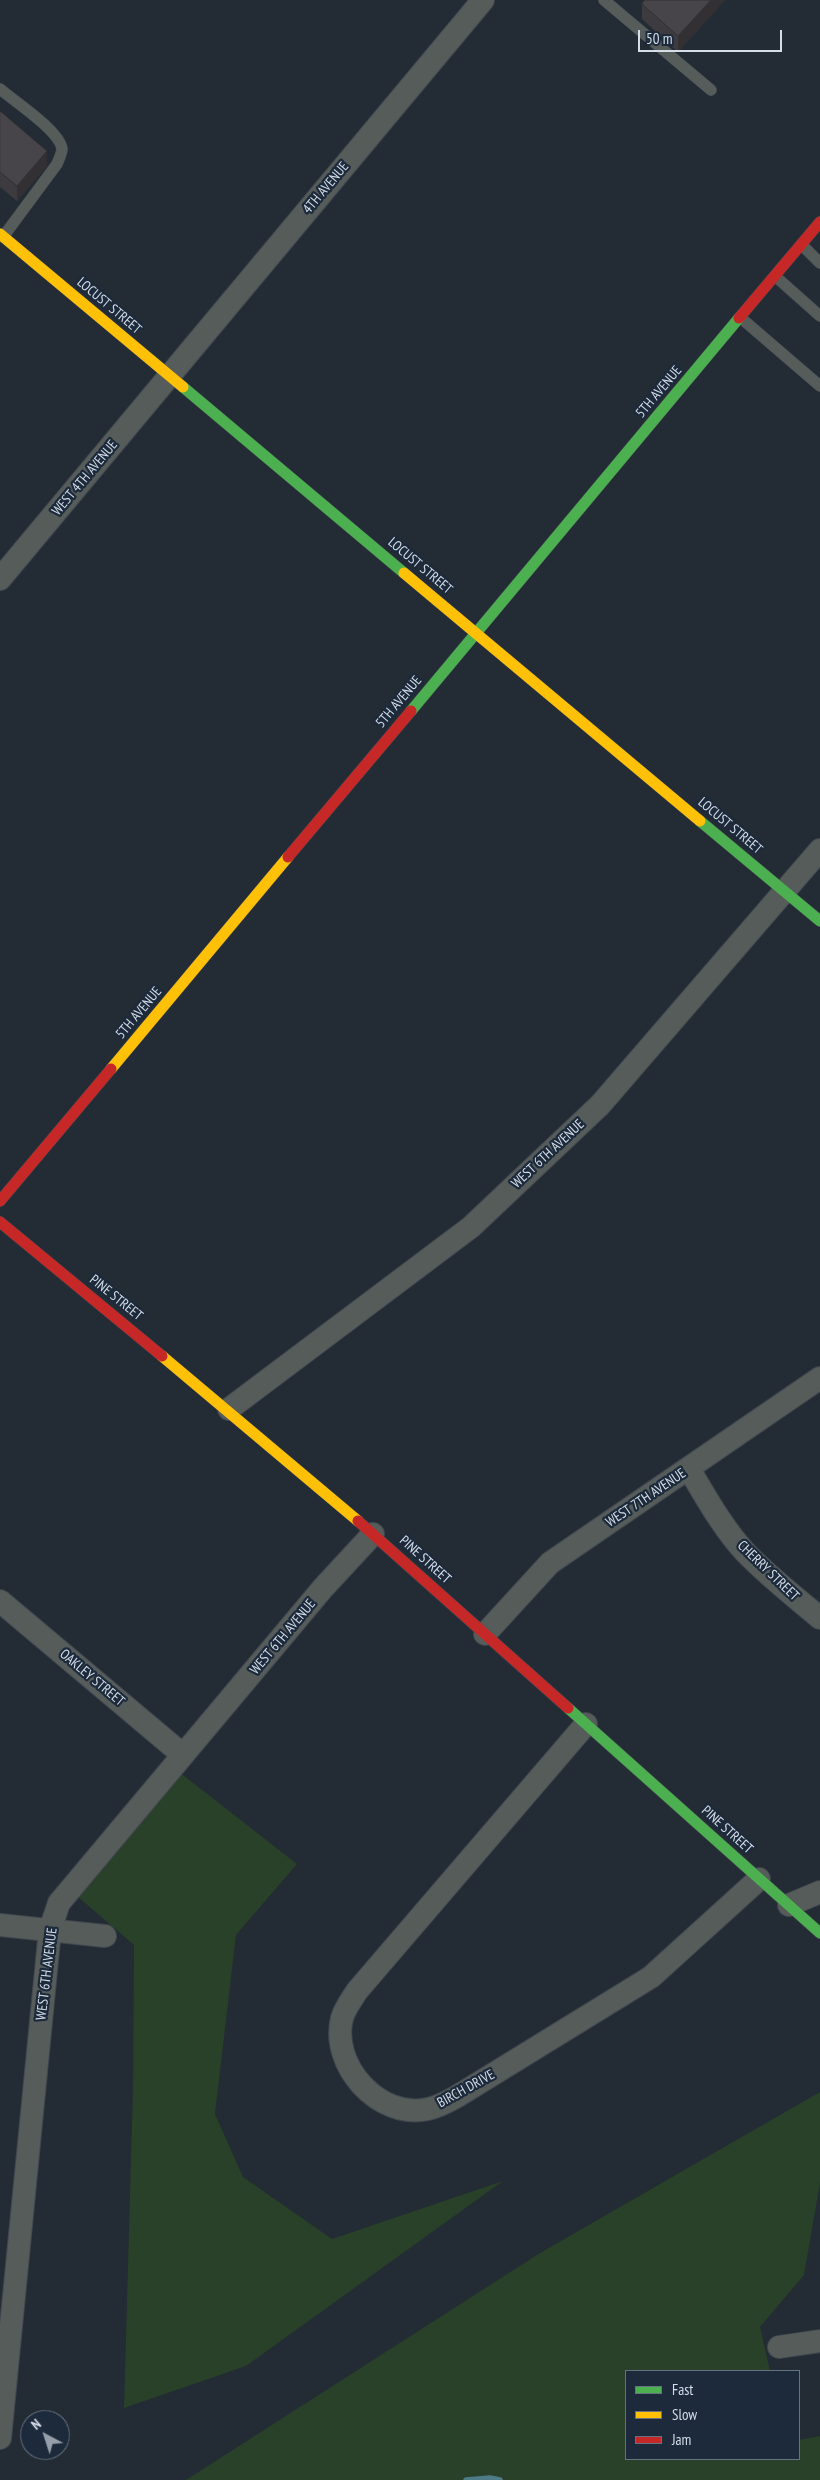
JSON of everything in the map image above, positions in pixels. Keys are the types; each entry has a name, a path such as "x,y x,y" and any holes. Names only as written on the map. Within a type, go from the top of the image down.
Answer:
{"street":[{"name":"4TH AVENUE","path":"170,376 483,0"},
{"name":"5TH AVENUE","path":"0,1201 820,222"},
{"name":"LOCUST STREET","path":"2,235 820,921"},
{"name":"WEST 4TH AVENUE","path":"0,580 170,376"},
{"name":"WEST 6TH AVENUE","path":"229,1409 471,1227 600,1105 820,850"},
{"name":"PINE STREET","path":"0,1222 229,1409 373,1534 820,1932"},
{"name":"WEST 7TH AVENUE","path":"485,1634 550,1563 820,1378"},
{"name":"CHERRY STREET","path":"689,1469 724,1525 744,1550 820,1618"},
{"name":"WEST 6TH AVENUE","path":"0,2438 7,2286 50,1930 59,1903 323,1588 373,1534"},
{"name":"OAKLEY STREET","path":"0,1601 183,1755"},
{"name":"BIRCH DRIVE","path":"586,1724 357,1991 348,2005 342,2018 343,2050 356,2079 367,2091 380,2100 411,2110 427,2110 456,2097 651,1977 759,1879"},
{"path":"789,1905 820,1892"},
{"path":"0,1925 105,1936"},
{"path":"779,2347 820,2340"}],"lane":[{"path":"604,0 710,90"},
{"path":"0,89 50,130 60,141 62,150 57,164 2,235"},
{"path":"802,245 820,263"},
{"path":"775,276 820,316"},
{"path":"740,318 820,386"}],"green space":[{"path":"174,1768 297,1864 236,1935 215,2114 243,2177 332,2239 503,2181 246,2366 124,2408 133,2088 134,1945 78,1897"},
{"path":"820,2092 820,2183 804,2275 760,2327 770,2370 625,2370 625,2460 800,2460 800,2440 820,2436 820,2480 186,2480 540,2253"}],"building":[{"path":"645,0 711,0 678,36 642,4"},
{"path":"0,111 47,151 17,186 0,172"}],"waterway":[{"path":"466,2480 490,2478 500,2480"}],"traffic: fast":[{"path":"411,711 739,318"},
{"path":"183,387 404,573"},
{"path":"700,821 820,921"},
{"path":"568,1708 820,1933"}],"traffic: slow":[{"path":"0,234 183,387"},
{"path":"404,573 700,821"},
{"path":"111,1069 288,857"},
{"path":"162,1356 358,1521"}],"traffic: jam":[{"path":"739,318 820,222"},
{"path":"288,857 411,711"},
{"path":"0,1201 111,1069"},
{"path":"0,1222 162,1356"},
{"path":"358,1521 568,1708"}]}
